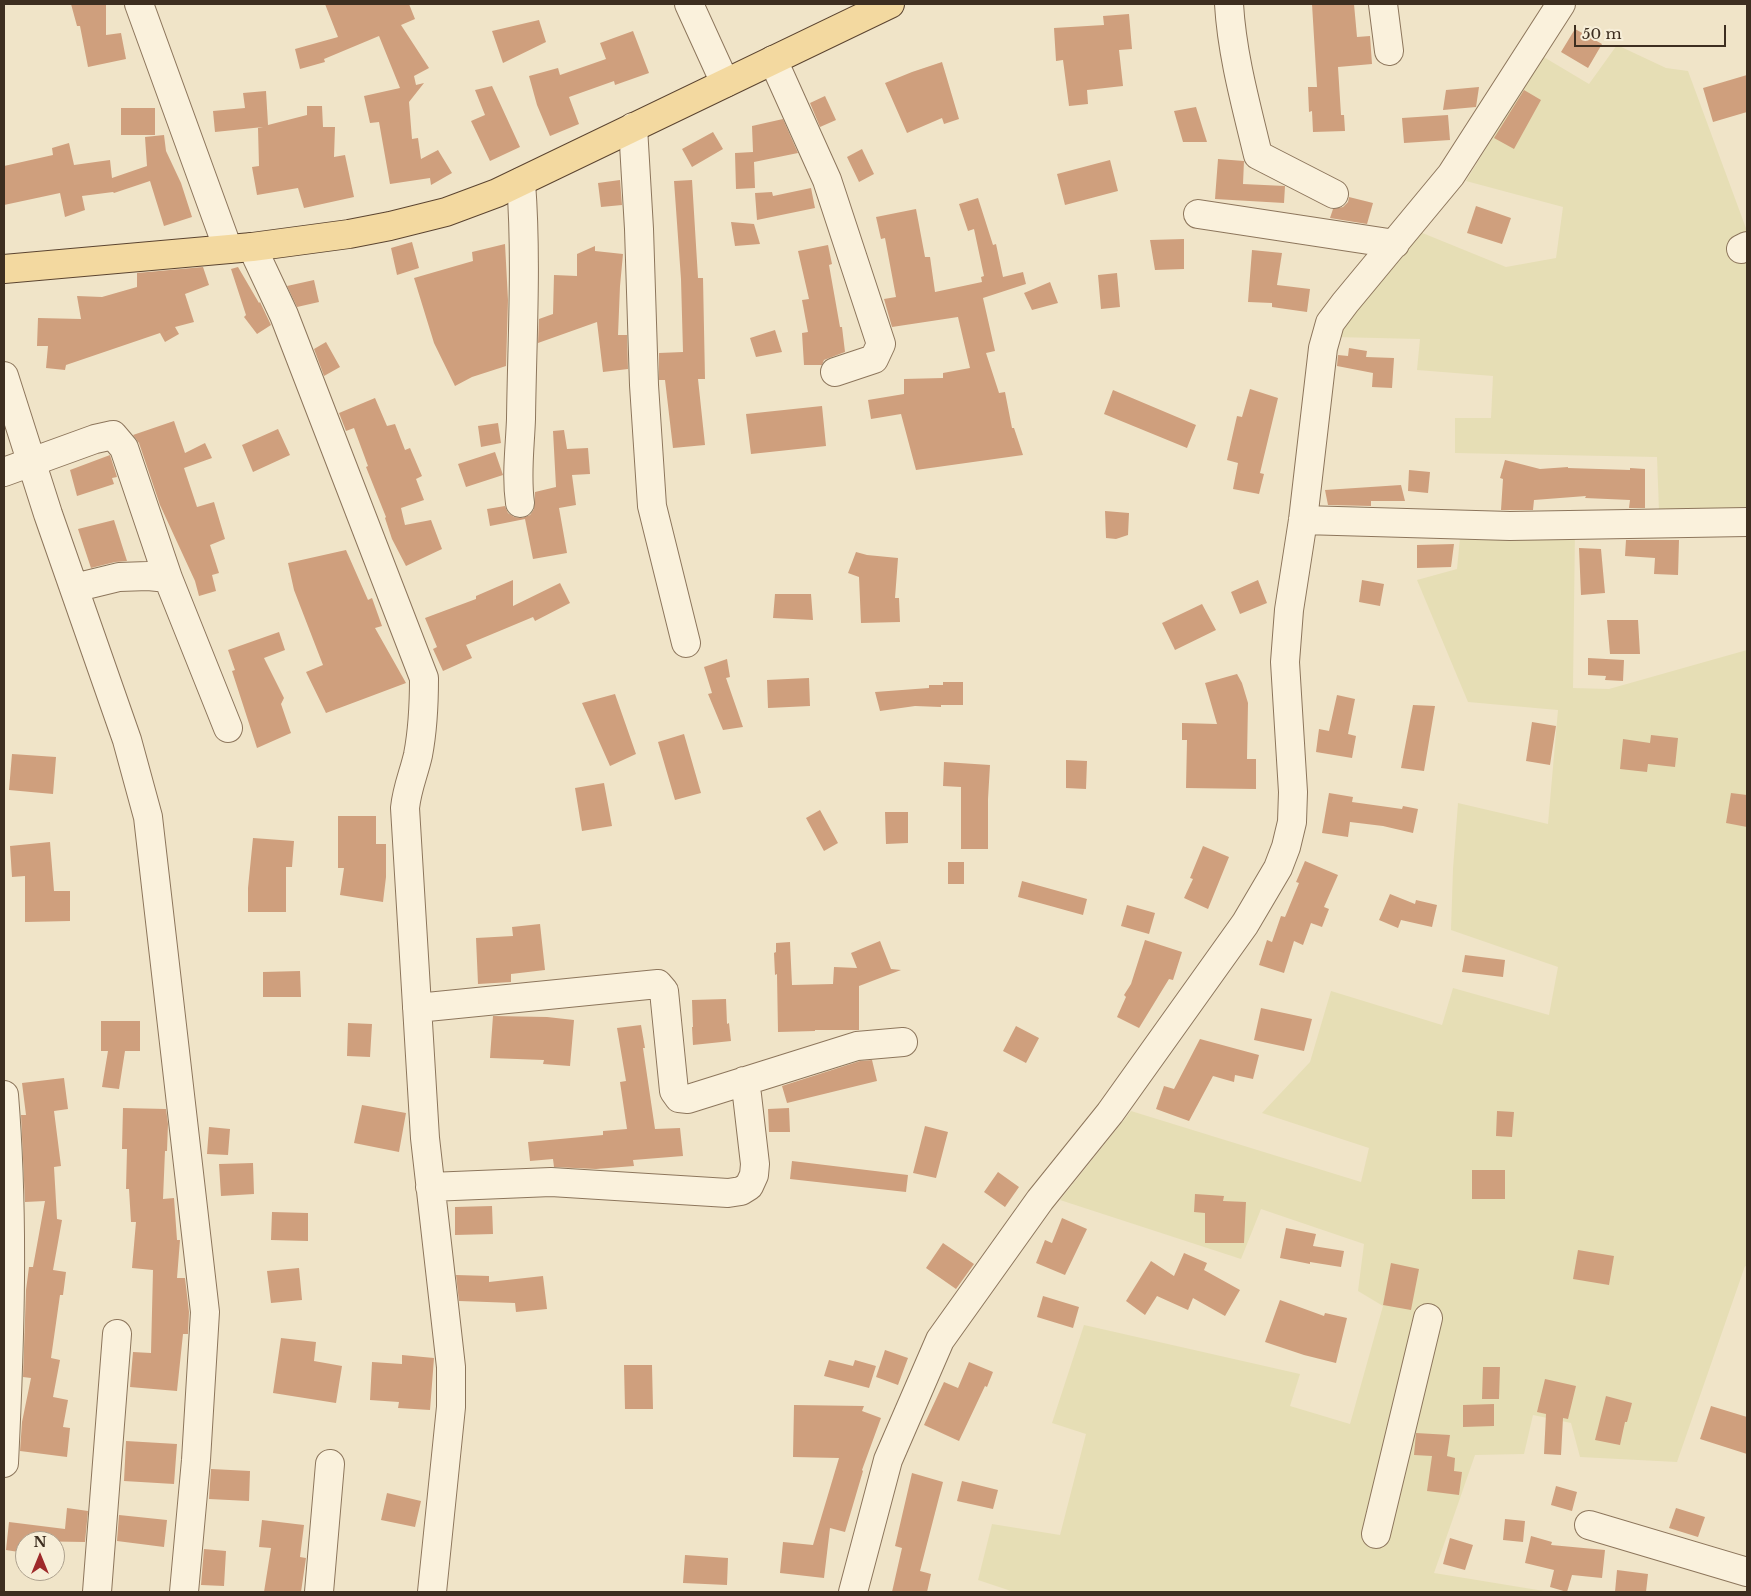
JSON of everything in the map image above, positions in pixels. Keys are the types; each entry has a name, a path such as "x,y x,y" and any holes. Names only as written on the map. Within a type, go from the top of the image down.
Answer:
{"main road":[{"path":"4,270 240,248 349,234 446,212 521,182 889,4"}],"street":[{"path":"139,4 240,248 284,315 424,678 424,708 418,756 407,791 405,808 425,1138 451,1367 451,1397 432,1592"},
{"path":"689,4 725,83"},
{"path":"1230,4 1236,64 1258,155 1334,194"},
{"path":"1384,4 1389,51"},
{"path":"853,1592 888,1460 940,1340 1040,1200 1110,1113 1245,924 1278,868 1292,822 1293,792 1285,662 1289,610 1303,520 1323,348 1330,323 1451,175 1561,4"},
{"path":"773,60 827,180 881,344 874,359 835,372"},
{"path":"632,127 639,229 644,384 652,506 686,643"},
{"path":"520,503 517,484 520,452 523,317 523,214 521,182"},
{"path":"1198,214 1395,244"},
{"path":"4,376 31,462 127,740 148,817 205,1312 196,1460 184,1592"},
{"path":"4,472 95,439 113,435 124,448 168,578 228,728"},
{"path":"1303,520 1510,526 1747,522"},
{"path":"74,588 119,577 148,576 168,578"},
{"path":"417,1008 658,984 664,992 674,1091 679,1098 688,1098 858,1046 903,1042"},
{"path":"430,1187 531,1182 647,1187 704,1192 728,1193 741,1191 749,1186 754,1175 755,1164 744,1081"},
{"path":"4,1095 11,1247 10,1347 4,1463"},
{"path":"1376,1534 1428,1318"},
{"path":"97,1592 116,1334"},
{"path":"319,1592 330,1464"},
{"path":"1589,1525 1747,1572"}],"shaded area":[{"path":"1617,45 1666,68 1688,71 1747,231 1747,509 1659,511 1657,457 1455,453 1455,418 1491,418 1493,376 1417,370 1420,339 1334,337 1420,232 1506,267 1556,258 1563,207 1466,181 1542,56 1589,84"},
{"path":"1461,528 1575,528 1573,688 1609,689 1747,650 1747,1267 1745,1266 1677,1462 1580,1457 1571,1423 1533,1415 1524,1454 1475,1455 1434,1573 1550,1592 1014,1592 978,1580 992,1524 1060,1535 1086,1434 1052,1423 1084,1325 1300,1374 1290,1406 1350,1424 1383,1306 1358,1291 1364,1244 1261,1209 1241,1259 1060,1200 1131,1111 1361,1182 1369,1148 1262,1113 1310,1062 1331,991 1442,1025 1453,988 1549,1015 1558,967 1451,930 1458,803 1548,824 1558,710 1468,702 1417,580 1457,569"}],"building":[{"path":"71,4 106,4 106,35 121,33 126,59 88,67 80,26 77,26"},
{"path":"325,4 409,4 415,19 401,25 429,68 414,76 416,85 424,83 409,102 412,139 418,138 421,159 438,150 452,173 431,185 430,178 390,184 379,122 370,123 364,96 400,88 379,36 324,59 325,62 300,69 295,49 338,37"},
{"path":"1312,4 1354,4 1357,37 1370,36 1372,64 1338,67 1341,115 1344,115 1345,131 1313,132 1312,111 1309,112 1308,87 1317,87"},
{"path":"1129,14 1132,49 1119,50 1123,86 1087,90 1088,104 1069,106 1063,60 1056,61 1054,28 1104,25 1103,16"},
{"path":"539,20 546,42 503,63 492,31"},
{"path":"1575,29 1602,44 1588,68 1561,52"},
{"path":"633,31 649,73 615,85 614,81 569,97 579,124 550,136 537,105 529,76 558,68 560,75 606,59 600,43"},
{"path":"942,62 959,119 944,124 942,118 907,133 885,83"},
{"path":"1747,75 1747,112 1713,122 1703,88"},
{"path":"492,86 520,147 490,161 471,121 485,115 475,90"},
{"path":"1479,87 1476,107 1443,110 1446,90"},
{"path":"1524,90 1541,100 1514,149 1494,138"},
{"path":"266,91 268,125 307,115 307,106 322,106 323,127 335,127 334,157 345,155 354,197 304,208 298,188 257,195 252,167 259,166 258,128 263,127 215,132 213,111 245,108 243,93"},
{"path":"825,96 836,120 820,127 810,103"},
{"path":"1196,107 1207,142 1183,142 1174,111"},
{"path":"121,108 155,108 155,135 121,135"},
{"path":"1448,115 1450,140 1404,143 1402,118"},
{"path":"783,119 798,153 754,162 755,188 736,189 735,153 753,152 752,126"},
{"path":"713,132 723,149 692,167 682,149"},
{"path":"164,135 166,151 181,183 192,217 164,226 150,181 114,193 82,196 85,210 65,217 60,193 4,205 4,166 53,155 52,148 69,143 74,165 110,160 112,178 147,166 145,137"},
{"path":"862,149 874,174 859,182 847,157"},
{"path":"1218,159 1244,161 1243,184 1285,186 1284,203 1215,199"},
{"path":"1110,160 1118,191 1065,205 1057,174"},
{"path":"620,180 622,205 601,207 598,183"},
{"path":"692,180 698,278 703,278 705,379 698,379 705,445 673,448 665,380 659,380 659,353 683,352 681,279 674,181"},
{"path":"811,188 815,208 757,220 755,193 772,192 773,196"},
{"path":"1349,197 1373,203 1367,224 1330,218 1333,209 1343,207 1348,202"},
{"path":"978,198 993,245 996,244 1003,277 1023,272 1026,284 983,298 995,351 986,353 999,393 1005,392 1012,428 1014,428 1023,455 916,470 901,414 871,419 868,400 904,394 904,379 943,378 943,373 970,368 958,317 892,327 884,299 896,297 885,238 881,239 876,217 916,209 925,257 930,257 935,292 982,282 981,277 984,276 974,229 968,231 959,204"},
{"path":"1476,206 1511,218 1502,244 1467,233"},
{"path":"731,222 754,224 760,244 735,246"},
{"path":"1184,239 1184,269 1155,270 1150,240"},
{"path":"412,242 419,268 397,275 391,248"},
{"path":"505,244 508,300 506,366 472,377 455,386 434,343 414,278 473,261 472,252"},
{"path":"828,245 832,264 829,265 840,327 842,327 845,352 824,360 822,365 804,365 802,333 808,332 802,300 809,299 798,251"},
{"path":"595,246 595,251 623,254 618,335 627,335 628,369 603,372 597,322 538,343 539,319 553,314 554,275 577,276 577,254"},
{"path":"1252,250 1282,253 1277,285 1310,289 1307,312 1272,307 1272,303 1248,302"},
{"path":"203,267 209,285 185,294 194,322 175,327 179,334 165,342 160,333 66,365 65,370 46,368 48,346 37,346 38,318 81,319 77,296 102,297 137,287 137,273"},
{"path":"238,267 260,302 271,325 257,334 244,317 246,315 231,269"},
{"path":"1117,273 1120,307 1101,309 1098,275"},
{"path":"314,280 319,302 297,307 287,286"},
{"path":"1050,282 1058,303 1032,310 1024,293"},
{"path":"775,330 782,352 756,357 750,338"},
{"path":"326,342 340,367 324,376 314,349"},
{"path":"1349,348 1367,351 1366,357 1394,358 1392,388 1372,387 1373,373 1337,366 1338,355 1348,356"},
{"path":"1250,389 1278,398 1260,473 1264,474 1259,494 1233,489 1238,463 1227,460 1237,416 1242,417"},
{"path":"1113,390 1196,425 1187,448 1104,414"},
{"path":"375,398 387,426 395,424 405,450 410,448 422,476 416,479 424,500 401,508 405,525 431,520 442,549 406,566 392,539 354,428 346,431 339,413"},
{"path":"822,406 826,446 751,454 746,414"},
{"path":"174,421 185,453 205,443 212,458 184,468 197,507 214,502 225,539 210,545 219,573 212,575 216,591 199,596 195,581 160,505 139,443 133,435"},
{"path":"498,423 501,443 481,447 478,426"},
{"path":"278,429 290,455 253,472 242,445"},
{"path":"564,430 567,449 588,448 590,474 572,475 576,505 559,508 567,553 533,559 525,519 490,526 487,509 505,506 508,513 514,517 522,518 530,515 534,509 535,492 556,487 553,431"},
{"path":"495,452 503,475 466,487 458,464"},
{"path":"110,455 117,477 112,478 114,484 77,496 70,470"},
{"path":"1505,460 1540,469 1568,467 1645,469 1645,508 1629,508 1630,500 1585,498 1586,496 1534,500 1533,510 1501,510 1503,479 1500,478"},
{"path":"1409,470 1430,472 1428,493 1408,491"},
{"path":"1401,485 1405,501 1371,501 1371,506 1328,505 1325,490"},
{"path":"1105,511 1129,513 1128,535 1116,539 1106,538"},
{"path":"114,520 127,561 91,568 78,529"},
{"path":"1626,540 1679,540 1678,575 1654,574 1655,558 1625,556"},
{"path":"1454,544 1451,567 1417,568 1417,545"},
{"path":"1579,548 1601,549 1605,593 1581,595"},
{"path":"346,550 368,600 372,598 382,626 375,628 406,683 326,713 306,672 323,665 294,590 288,563"},
{"path":"856,552 898,558 895,598 899,598 900,622 861,623 859,577 848,573"},
{"path":"513,580 513,606 560,583 570,603 535,621 533,617 466,645 472,658 443,671 433,649 437,647 425,618 476,599 476,596"},
{"path":"1258,580 1267,603 1240,614 1231,592"},
{"path":"1362,580 1384,584 1380,606 1359,602"},
{"path":"775,594 811,594 813,620 773,618"},
{"path":"1202,604 1216,630 1175,650 1162,623"},
{"path":"1607,620 1638,620 1640,654 1610,654"},
{"path":"279,632 285,650 264,658 284,698 281,704 291,733 257,748 232,671 235,670 228,650"},
{"path":"1588,658 1624,660 1623,681 1605,680 1606,676 1588,675"},
{"path":"727,659 730,677 726,678 743,727 723,730 708,694 712,693 704,667"},
{"path":"1237,674 1248,703 1247,759 1256,759 1256,789 1186,788 1187,740 1182,740 1182,723 1217,724 1205,683"},
{"path":"809,678 810,706 768,708 767,680"},
{"path":"943,682 963,682 963,705 941,705 941,707 915,706 880,711 875,692 929,688 929,685 943,685"},
{"path":"615,694 636,754 610,766 582,703"},
{"path":"1337,695 1355,699 1348,734 1356,736 1352,758 1316,752 1319,729 1329,731"},
{"path":"1413,705 1435,706 1424,771 1401,768"},
{"path":"1532,722 1556,726 1550,765 1526,761"},
{"path":"684,734 701,793 675,800 658,742"},
{"path":"1651,735 1678,738 1675,767 1648,764 1647,772 1620,769 1623,739 1650,743"},
{"path":"12,754 56,757 53,794 9,790"},
{"path":"1066,760 1087,761 1086,789 1066,788"},
{"path":"944,762 990,765 988,849 961,849 961,787 943,786"},
{"path":"604,783 612,826 582,831 575,788"},
{"path":"1329,793 1353,797 1352,802 1402,809 1403,806 1418,809 1413,833 1383,826 1350,822 1348,837 1322,833"},
{"path":"1731,793 1747,795 1747,827 1726,823"},
{"path":"820,810 838,843 824,851 806,818"},
{"path":"885,812 908,812 908,843 886,844"},
{"path":"338,816 376,816 376,844 386,844 386,877 383,902 340,895 344,868 338,868"},
{"path":"253,838 294,841 292,867 286,867 286,912 248,912 248,888"},
{"path":"50,842 54,891 70,891 70,921 25,922 25,876 12,877 10,846"},
{"path":"1203,846 1229,857 1208,909 1184,898 1193,879 1190,878"},
{"path":"1305,861 1338,875 1324,907 1329,909 1322,927 1311,923 1303,945 1294,941 1284,973 1259,965 1267,940 1272,942 1281,916 1285,917 1299,883 1296,882"},
{"path":"948,862 964,862 964,884 948,884"},
{"path":"1022,881 1087,899 1083,915 1018,897"},
{"path":"1390,894 1415,904 1416,900 1437,905 1432,927 1401,920 1398,928 1379,920"},
{"path":"1127,905 1155,913 1149,934 1121,926"},
{"path":"540,924 545,970 511,974 511,982 478,984 476,938 513,936 512,927"},
{"path":"1145,940 1182,952 1173,980 1169,979 1139,1028 1117,1017 1126,997 1124,995 1131,984"},
{"path":"880,941 891,969 901,970 859,986 859,1030 778,1032 777,974 775,975 774,953 776,952 776,943 790,942 792,985 833,984 834,967 857,968 851,953"},
{"path":"1465,955 1505,960 1503,977 1462,972"},
{"path":"300,971 301,997 263,997 263,972"},
{"path":"726,999 727,1024 729,1023 731,1041 693,1045 692,1000"},
{"path":"1261,1008 1312,1019 1304,1051 1254,1040"},
{"path":"493,1016 547,1017 574,1020 570,1066 543,1064 544,1060 490,1058"},
{"path":"101,1021 140,1021 140,1051 125,1051 119,1089 102,1087 108,1051 101,1051"},
{"path":"348,1023 372,1024 370,1057 347,1056"},
{"path":"641,1025 655,1129 680,1128 683,1156 633,1160 634,1166 596,1169 554,1167 553,1159 530,1161 528,1142 603,1135 603,1131 627,1129 620,1082 626,1081 617,1028"},
{"path":"1016,1026 1039,1038 1026,1063 1003,1051"},
{"path":"1200,1039 1259,1055 1253,1079 1235,1075 1234,1082 1213,1076 1189,1121 1156,1109 1164,1086 1174,1089"},
{"path":"872,1060 877,1081 787,1103 782,1086 860,1061"},
{"path":"64,1078 68,1109 54,1111 61,1166 54,1167 57,1219 62,1220 53,1270 66,1272 63,1295 60,1295 51,1358 60,1360 53,1397 68,1400 63,1427 70,1428 67,1457 20,1451 22,1422 31,1378 23,1377 26,1290 29,1267 33,1267 45,1201 25,1202 21,1115 26,1115 22,1083"},
{"path":"362,1105 406,1113 399,1152 354,1143"},
{"path":"123,1108 166,1109 168,1124 163,1199 174,1198 177,1240 180,1240 177,1278 185,1278 189,1312 188,1334 183,1334 177,1391 130,1387 133,1352 151,1353 153,1270 132,1268 136,1222 131,1222 129,1189 126,1189 127,1149 122,1149"},
{"path":"789,1108 790,1132 769,1132 768,1109"},
{"path":"1497,1111 1514,1112 1512,1137 1496,1136"},
{"path":"925,1126 948,1132 936,1178 913,1173"},
{"path":"209,1127 230,1129 228,1155 207,1154"},
{"path":"792,1161 908,1175 906,1192 790,1179"},
{"path":"253,1163 254,1194 221,1196 219,1164"},
{"path":"1472,1170 1505,1170 1505,1199 1472,1199"},
{"path":"998,1172 1019,1187 1005,1207 984,1192"},
{"path":"1195,1194 1224,1196 1223,1201 1246,1202 1244,1243 1205,1243 1205,1213 1194,1212"},
{"path":"492,1206 493,1234 455,1235 455,1207"},
{"path":"272,1212 308,1213 308,1241 271,1240"},
{"path":"1062,1218 1087,1229 1065,1275 1036,1263 1045,1240 1052,1243"},
{"path":"1286,1228 1316,1234 1313,1246 1344,1251 1341,1267 1310,1262 1310,1264 1280,1258"},
{"path":"943,1243 974,1264 956,1289 926,1268"},
{"path":"1578,1250 1614,1256 1609,1285 1573,1279"},
{"path":"1184,1253 1207,1263 1204,1270 1240,1290 1225,1316 1193,1298 1188,1310 1157,1296 1145,1315 1126,1301 1151,1261 1174,1276"},
{"path":"1391,1263 1419,1269 1411,1310 1383,1305"},
{"path":"299,1268 302,1300 271,1303 267,1271"},
{"path":"456,1275 489,1276 489,1282 543,1276 547,1309 516,1312 515,1303 459,1301"},
{"path":"1043,1296 1079,1307 1073,1328 1037,1317"},
{"path":"1280,1300 1324,1316 1325,1313 1347,1318 1336,1363 1265,1342"},
{"path":"281,1338 316,1342 314,1361 342,1366 336,1403 273,1393"},
{"path":"885,1350 908,1358 898,1385 876,1377"},
{"path":"402,1355 434,1358 430,1410 398,1408 399,1402 370,1400 372,1362 402,1364"},
{"path":"829,1360 853,1366 855,1360 876,1366 869,1388 824,1376"},
{"path":"969,1362 993,1372 959,1441 924,1425 944,1382 958,1388"},
{"path":"624,1365 652,1365 653,1409 625,1409"},
{"path":"1483,1367 1500,1367 1499,1399 1482,1399"},
{"path":"1545,1379 1576,1386 1568,1419 1563,1418 1561,1455 1544,1454 1546,1414 1537,1412"},
{"path":"1606,1396 1632,1403 1627,1422 1625,1422 1620,1445 1595,1440"},
{"path":"1494,1404 1494,1426 1463,1427 1463,1405"},
{"path":"794,1405 864,1406 862,1411 881,1418 862,1470 845,1532 830,1528 824,1578 780,1573 783,1542 813,1545 839,1458 793,1457"},
{"path":"1711,1406 1747,1417 1747,1454 1700,1439"},
{"path":"1416,1433 1450,1435 1447,1456 1455,1458 1454,1471 1462,1472 1459,1495 1427,1491 1432,1456 1414,1455"},
{"path":"126,1441 177,1444 174,1484 124,1481"},
{"path":"211,1469 250,1471 249,1501 209,1499"},
{"path":"912,1473 943,1482 920,1571 931,1574 927,1592 892,1592 902,1548 895,1546"},
{"path":"962,1481 998,1490 993,1509 957,1501"},
{"path":"1556,1486 1577,1492 1572,1511 1551,1505"},
{"path":"387,1493 421,1501 415,1527 381,1520"},
{"path":"67,1508 88,1511 85,1542 65,1542 65,1531 15,1531 15,1551 6,1550 9,1522 65,1529"},
{"path":"1676,1508 1705,1517 1698,1537 1669,1528"},
{"path":"119,1515 167,1520 164,1547 117,1541"},
{"path":"1505,1519 1525,1521 1523,1542 1503,1540"},
{"path":"262,1520 304,1525 300,1557 306,1558 301,1592 264,1592 271,1548 259,1547"},
{"path":"1531,1536 1552,1542 1551,1545 1605,1550 1602,1578 1572,1575 1567,1592 1550,1587 1554,1570 1525,1563"},
{"path":"1450,1538 1473,1545 1465,1570 1443,1564"},
{"path":"204,1549 226,1551 224,1586 201,1585"},
{"path":"685,1555 728,1558 727,1585 683,1583"},
{"path":"1617,1570 1648,1574 1646,1592 1615,1592"}]}
